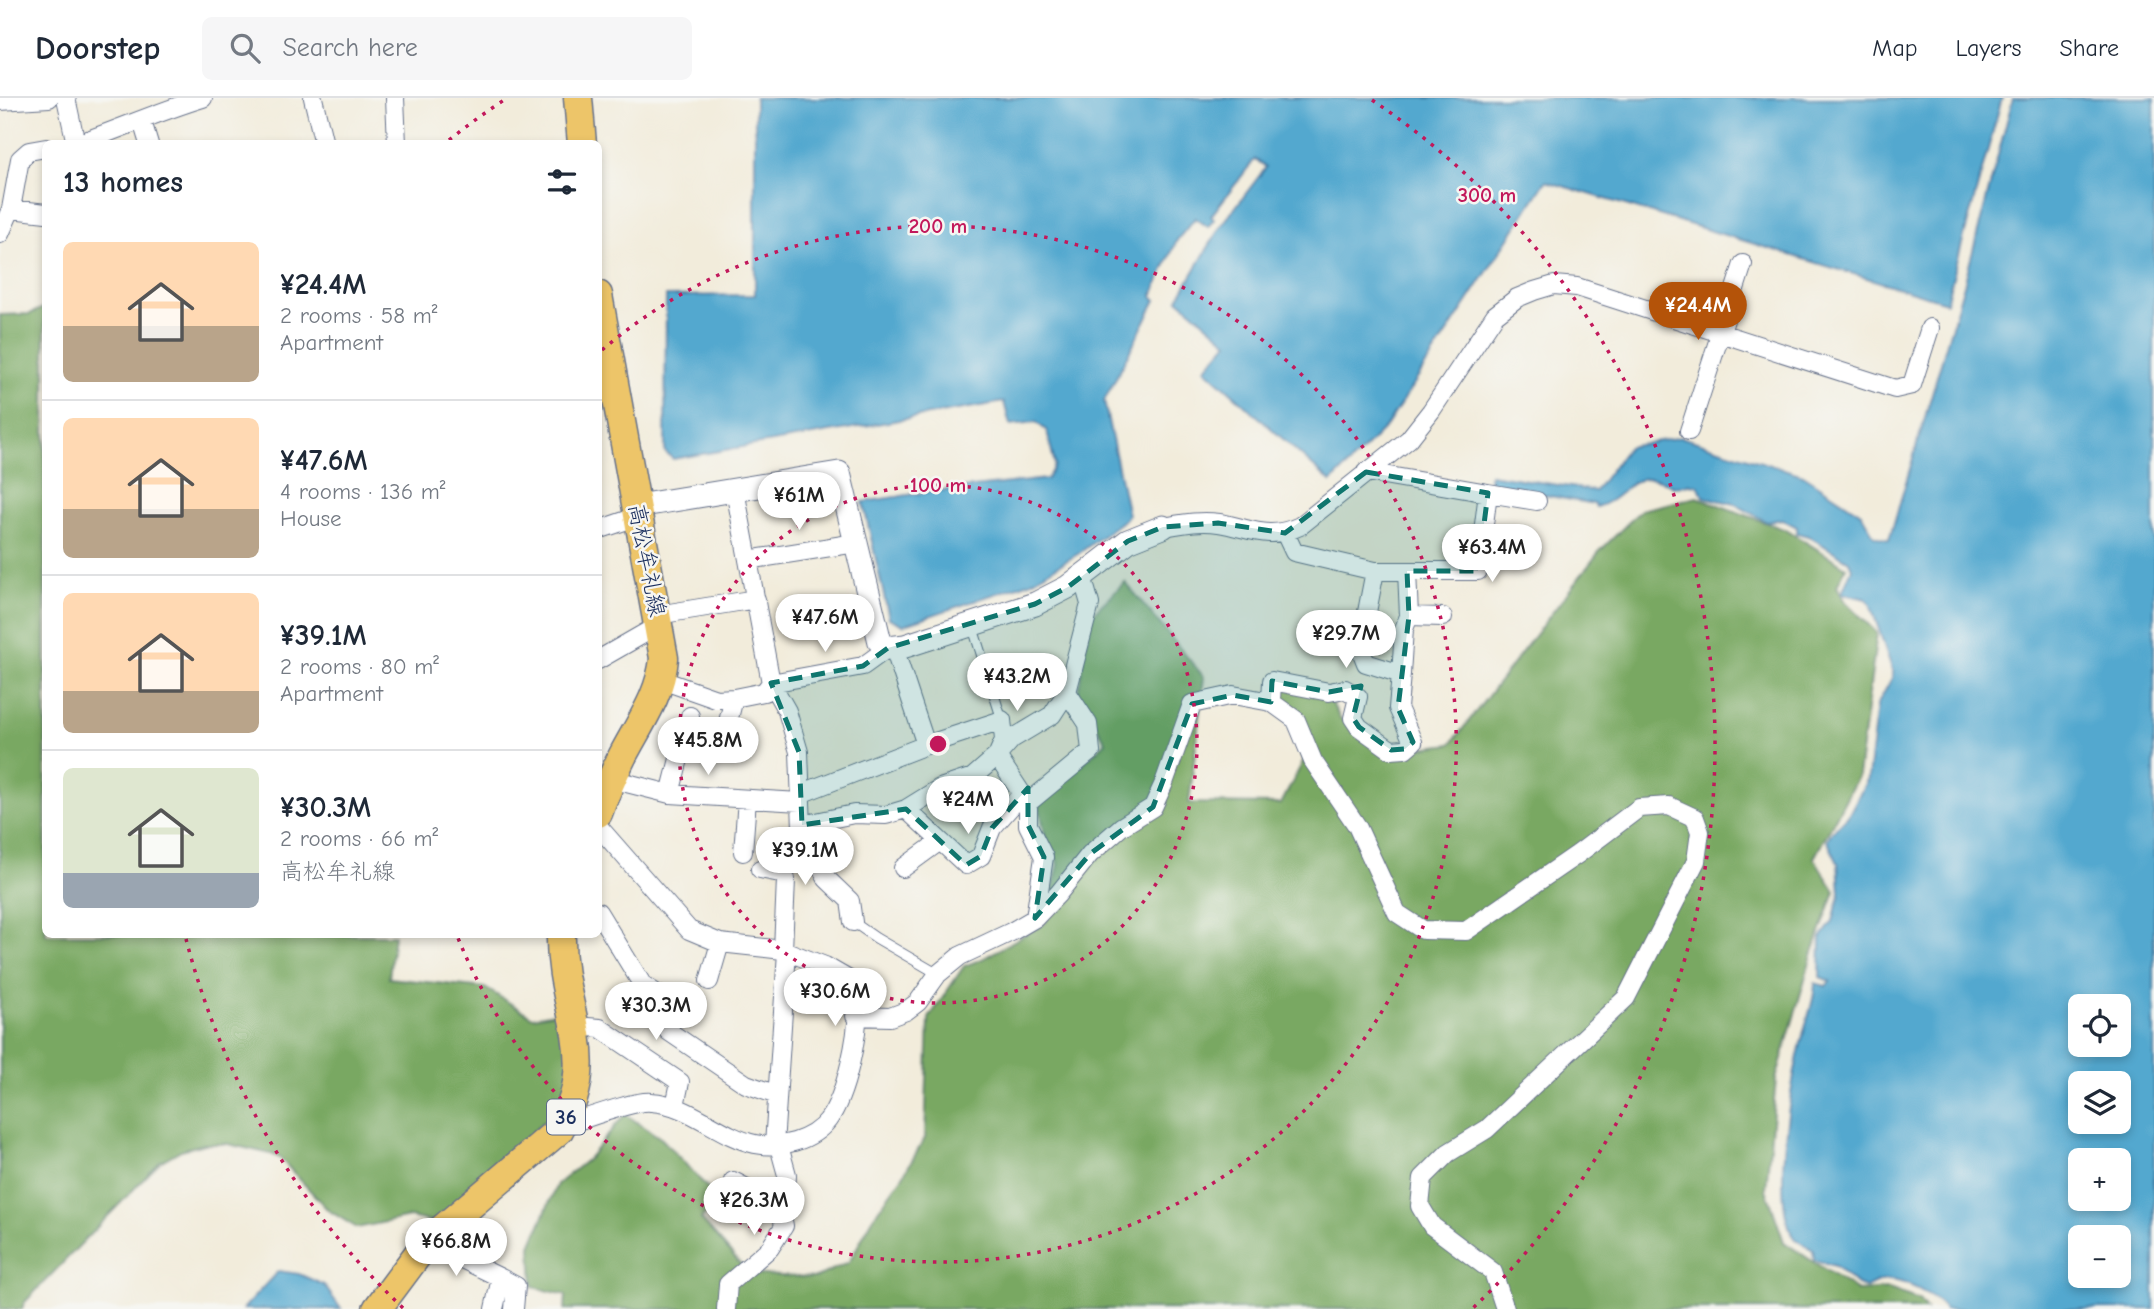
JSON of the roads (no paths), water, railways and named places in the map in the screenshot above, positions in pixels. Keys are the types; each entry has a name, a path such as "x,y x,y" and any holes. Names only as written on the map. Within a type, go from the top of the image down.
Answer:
{"main road":[{"path":"578,98 582,140"},
{"name":"高松牟礼線","path":"602,337 606,379 638,511 664,658 662,680 656,695 611,779 602,803"},
{"name":"36","path":"377,1309 428,1242 559,1130 565,1119 577,1089 580,1069 575,1026 560,960 561,938"}],"street":[{"path":"0,101 49,98"},
{"path":"66,98 76,140"},
{"path":"88,140 142,121 164,110 203,98"},
{"path":"313,98 323,140"},
{"path":"395,98 397,140"},
{"path":"142,121 148,140"},
{"path":"0,234 11,209 20,159 29,151 42,149"},
{"path":"11,209 42,213"},
{"path":"1689,431 1743,264"},
{"path":"662,680 716,699 764,692 771,683 863,666 891,648 905,646 1035,604 1068,587 1128,541 1163,527 1190,522 1218,523 1265,534 1285,533 1300,526 1409,439 1431,411 1495,315 1517,298 1554,285 1577,287 1895,388 1912,385 1930,328"},
{"path":"1366,472 1537,502"},
{"path":"602,528 638,511 735,490 839,473 880,642 891,648 926,745"},
{"path":"735,490 771,683 787,711 799,751 802,825 827,879 850,901 853,922"},
{"path":"1285,533 1294,552 1375,571 1478,571 1488,493"},
{"path":"748,560 856,543"},
{"path":"1375,571 1360,648 1366,663 1401,674"},
{"path":"1271,702 1272,681 1329,692 1345,689 1358,697 1353,718 1359,727 1391,750 1405,749 1413,742 1398,708 1404,629 1409,615 1407,571"},
{"path":"802,825 853,814 886,815 906,810 940,788 973,777 1012,739 1052,715 1067,692 1090,604 1082,576"},
{"path":"602,657 658,620 756,600"},
{"path":"1409,615 1443,617"},
{"path":"906,810 966,865 981,856 992,828 1025,799 1091,751 1088,724 1067,692"},
{"path":"856,1016 890,1017 906,1011 918,1002 938,974 960,956 1035,918 1090,854 1121,827 1153,807 1192,704 1233,695 1271,702 1296,720 1313,761 1357,826 1397,913 1423,930 1466,931 1578,854 1639,808 1668,806 1695,818 1700,832 1696,861 1626,998 1487,1129 1448,1153 1423,1178 1420,1206 1432,1226 1493,1272 1505,1309"},
{"path":"725,734 734,698"},
{"path":"670,794 690,716"},
{"path":"611,779 670,794 747,799 800,798 926,745 1002,720 1004,740 997,756"},
{"path":"997,756 1025,799 1028,825 1044,857 1035,918"},
{"path":"743,852 747,799"},
{"path":"565,1119 574,1122 649,1101 675,1106 754,1144 777,1146 804,1139 827,1121 843,1092 853,1042 857,1002 851,981 825,966 785,951 720,943 689,930 602,831"},
{"path":"903,868 940,841"},
{"path":"726,1309 728,1284 770,1248 783,1226 780,1205 786,1192 787,1175 777,1146 777,1095 782,1054 786,879 780,873 760,869"},
{"path":"602,919 642,984 676,1009 668,1031 746,1084 777,1095"},
{"path":"709,981 720,943"},
{"path":"575,1026 600,1028 680,1082 675,1106"},
{"path":"733,1181 780,1205"},
{"path":"428,1242 516,1286 514,1309"},
{"path":"494,1309 501,1278"}],"lane":[{"path":"972,624 1002,720"},
{"path":"853,922 876,939 938,974"}],"water":[{"path":"755,98 2002,98 1946,302 1546,181 1385,428 1331,482 1205,369 1228,342 1178,299 1219,229 1266,167 1255,159 1211,216 1214,219 1208,227 1195,218 1177,240 1152,296 1156,300 1104,401 1128,515 1125,519 1078,554 1030,582 903,625 889,618 863,502 1047,479 1055,465 1047,431 1036,422 1010,425 1004,402 673,459 665,452 666,296 755,295"},
{"path":"2013,98 2154,98 2154,1309 1945,1309 1927,1294 1903,1283 1885,1280 1866,1288 1857,1285 1835,1266 1814,1260 1813,1250 1795,1238 1787,1221 1784,1198 1785,1139 1793,1079 1815,983 1826,986 1830,981 1820,977 1821,938 1833,921 1840,893 1838,863 1827,840 1848,816 1868,778 1877,705 1893,672 1870,603 1866,599 1842,593 1852,568 1849,561 1808,536 1797,533 1797,527 1782,519 1767,522 1735,504 1704,497 1698,485 1674,487 1649,478 1632,484 1596,507 1594,504 1488,485 1490,474 1595,491 1628,447 1681,437 1803,475 1861,513 1874,536 1889,540 1965,281"},
{"path":"278,1271 299,1274 324,1285 341,1309 243,1309"}]}
